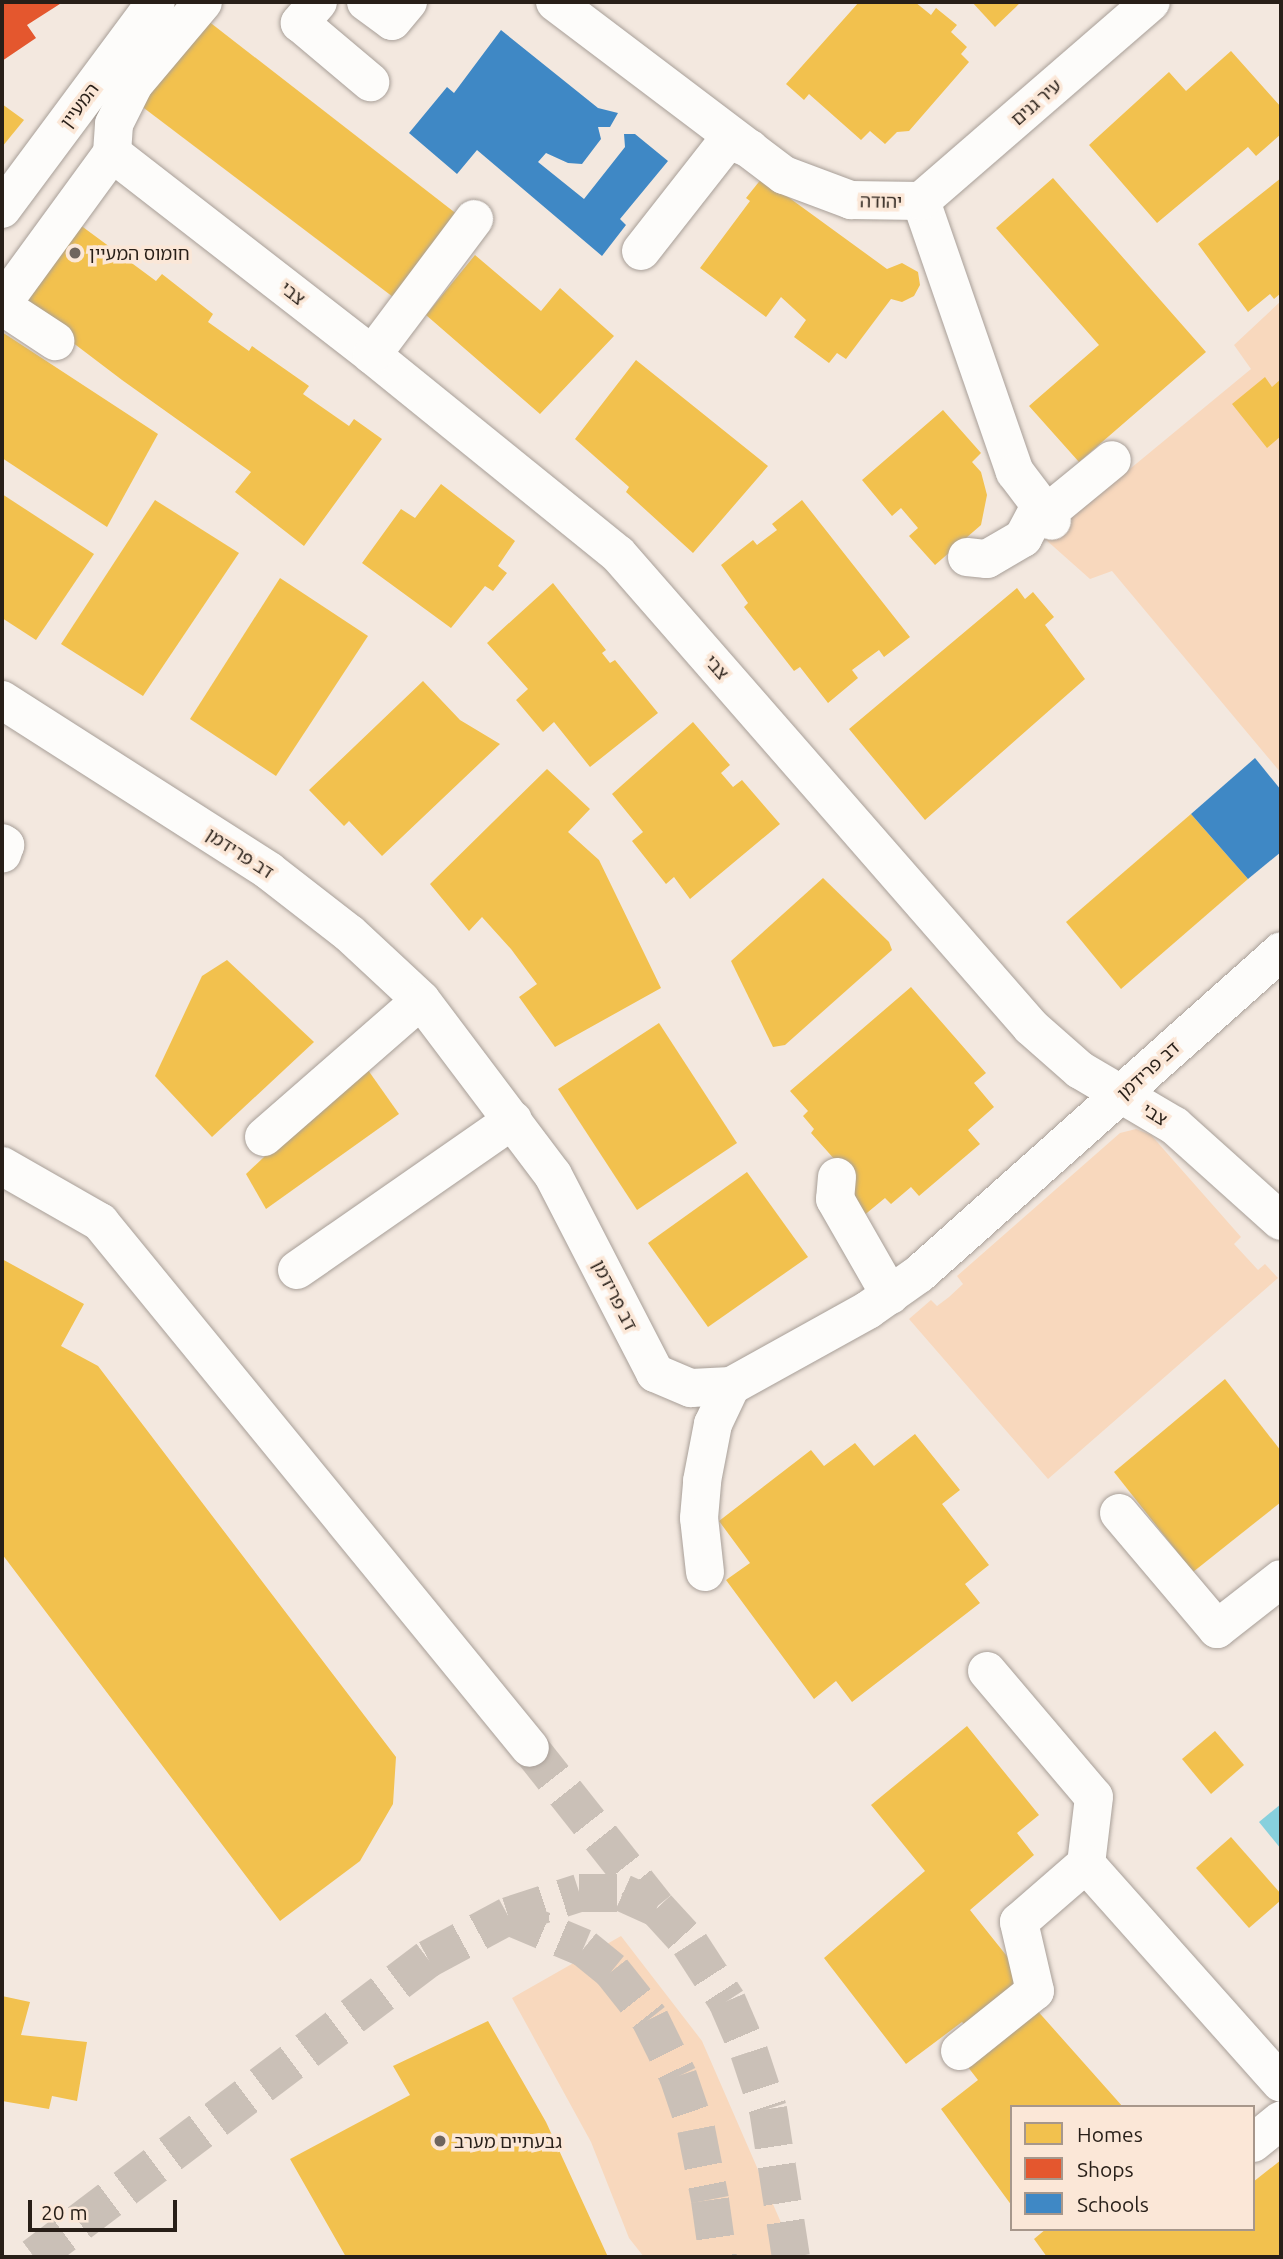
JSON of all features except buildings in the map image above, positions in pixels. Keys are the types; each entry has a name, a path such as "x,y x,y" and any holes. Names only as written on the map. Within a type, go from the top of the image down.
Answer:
{"street":[{"name":"המעיין","path":"2,209 156,2"},
{"name":"המעיין","path":"112,153 114,124 134,83 203,2"},
{"path":"317,2 300,23 370,82"},
{"path":"366,2 392,21 408,2"},
{"name":"יהודה","path":"555,2 784,175 851,200 922,201 1015,472 1046,513"},
{"name":"עיר גנים","path":"922,201 1151,2"},
{"path":"641,251 728,140 750,149"},
{"path":"55,341 2,305 112,153"},
{"name":"צבי","path":"112,153 372,355 618,554 1031,1027 1080,1070 1175,1126 1281,1221"},
{"path":"372,355 474,219"},
{"path":"967,557 987,559 1023,538 1046,513 1112,460"},
{"name":"דב פרידמן","path":"2,700 269,871 349,933 421,1000 553,1175 655,1373 691,1388 731,1386 890,1295 919,1273 1281,951"},
{"path":"2,843 5,845 2,854"},
{"path":"264,1137 421,1000"},
{"path":"297,1270 513,1120"},
{"path":"2,1166 100,1222 530,1748"},
{"path":"837,1177 835,1199 890,1295"},
{"path":"705,1572 699,1518 702,1480 713,1424 731,1386"},
{"path":"1119,1513 1217,1629 1281,1579"},
{"path":"960,2051 1035,1991 1019,1922 1086,1864 1094,1797 987,1671"},
{"path":"1086,1864 1281,2083"},
{"path":"1255,2141 1281,2120"}],"shaded area":[{"path":"1281,301 1281,773 1112,571 1090,579 1045,539 1251,369 1234,345"},
{"path":"1136,1129 1151,1135 1241,1237 1234,1244 1258,1270 1265,1264 1278,1278 1048,1479 909,1319 931,1300 937,1306 949,1297 963,1284 957,1276 1120,1133"},
{"path":"621,1936 702,2041 789,2241 793,2257 644,2257 629,2238 591,2142 512,1998"}],"water":[{"path":"1281,1804 1281,1849 1259,1822"}],"tunnel":[{"path":"530,1748 656,1907"},
{"path":"34,2257 428,1959 508,1916 579,1893 623,1893 657,1908 690,1944 727,2001 749,2052 768,2109 791,2257"},
{"path":"508,1916 584,1948 612,1971 650,2019 678,2076 696,2129 718,2257"}],"place":[{"name":"חומוס המעיין","path":"75,253"},
{"name":"גבעתיים מערב","path":"440,2141"}]}
